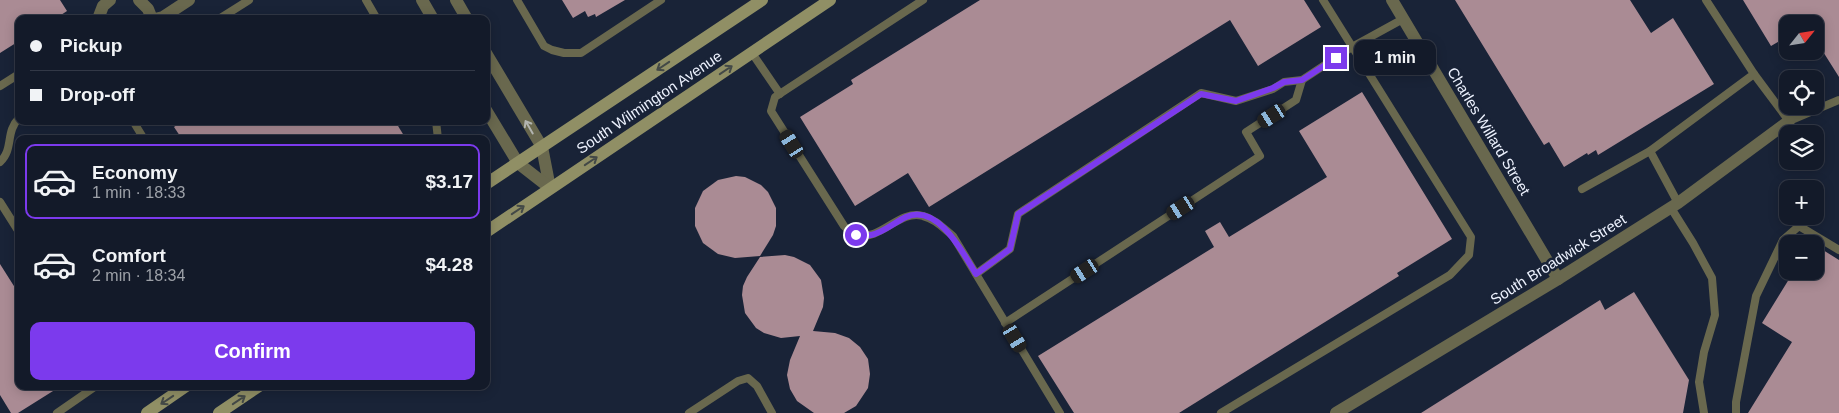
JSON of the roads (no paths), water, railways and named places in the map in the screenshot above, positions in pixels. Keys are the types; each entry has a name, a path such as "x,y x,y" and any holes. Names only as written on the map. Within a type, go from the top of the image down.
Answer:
{"main road":[{"name":"South Wilmington Avenue","path":"490,181 762,0"},
{"name":"South Wilmington Avenue","path":"490,229 830,0"},
{"path":"147,413 180,390"},
{"path":"219,413 253,390"}],"street":[{"path":"100,15 103,6 110,0"},
{"path":"141,0 151,15"},
{"path":"166,15 190,0"},
{"path":"422,0 431,15"},
{"path":"456,0 465,15"},
{"name":"Charles Willard Street","path":"1392,0 1558,279"},
{"path":"490,60 542,147 550,188"},
{"path":"490,117 518,163 550,188"},
{"name":"South Broadwick Street","path":"1336,413 1675,206 1789,120"}],"lane":[{"path":"225,15 249,0"},
{"path":"366,0 375,15"},
{"path":"517,0 544,46 564,53 581,53 661,0"},
{"path":"923,0 775,97 771,111 844,226 856,235 871,235 908,216 922,216 937,222 953,236 1060,413"},
{"path":"1221,413 1450,275 1469,255 1471,237 1323,0"},
{"path":"1706,0 1754,74 1789,120 1839,100"},
{"path":"976,274 1010,249 1018,214 1201,94 1236,101 1273,88 1284,82 1302,80 1352,47 1404,19"},
{"path":"752,53 780,94"},
{"path":"1582,189 1650,151 1754,74"},
{"path":"0,86 15,77"},
{"path":"1006,323 1260,156 1246,132 1296,100 1302,80"},
{"path":"0,162 6,156 11,127 15,122"},
{"path":"1650,151 1693,243 1712,278 1715,315 1704,352 1699,382 1704,413"},
{"path":"0,202 15,226"},
{"path":"1736,413 1736,402 1756,296 1783,240 1799,226 1839,250"},
{"path":"689,413 738,381 748,378 757,386 772,413"},
{"path":"57,413 90,390"}]}
